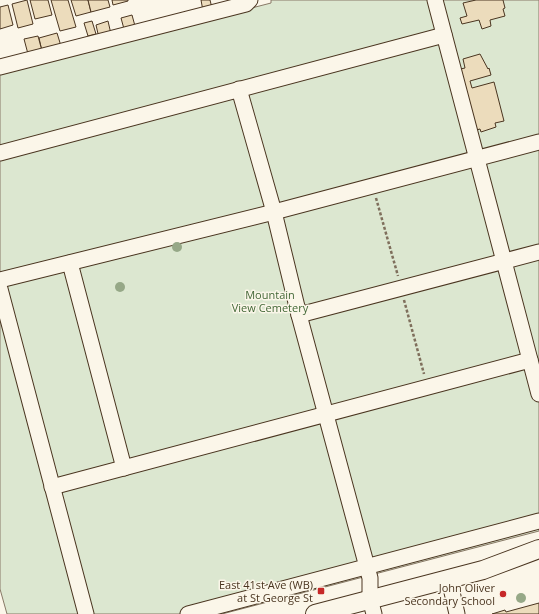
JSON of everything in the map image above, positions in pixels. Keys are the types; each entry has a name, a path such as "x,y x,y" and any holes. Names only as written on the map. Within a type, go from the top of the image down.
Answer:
{"main road":[{"path":"315,614 372,607 449,579 483,570 539,550"},
{"path":"483,570 539,562"}],"lane":[{"path":"0,67 246,4 250,0"},
{"path":"435,0 539,394"},
{"path":"0,153 444,35"},
{"path":"240,90 274,212 299,315 370,578 372,607"},
{"path":"0,280 274,212 539,142"},
{"path":"299,315 539,252"},
{"path":"70,263 124,468"},
{"path":"0,289 86,614"},
{"path":"52,486 530,360"},
{"path":"188,614 539,521"},
{"path":"449,579 457,614"}],"green space":[{"name":"Mountain View Cemetery","path":"271,0 539,0 539,531 222,614 7,614 0,589 0,73 271,3"}],"building":[{"path":"27,0 33,24 18,28 12,4"},
{"path":"30,0 48,0 52,15 35,19"},
{"path":"51,0 68,0 76,27 60,31"},
{"path":"71,0 88,0 91,12 76,16"},
{"path":"88,0 108,0 110,7 91,12"},
{"path":"112,0 128,0 128,1 113,5"},
{"path":"201,0 210,0 212,8 203,11"},
{"path":"476,0 503,0 505,16 490,20 491,26 482,29 479,20 462,24 460,18 467,16 463,3"},
{"path":"8,5 13,25 0,29 0,7"},
{"path":"132,15 135,26 124,29 121,18"},
{"path":"92,21 96,34 88,36 84,23"},
{"path":"108,21 111,34 99,38 96,25"},
{"path":"57,33 61,46 42,51 39,38"},
{"path":"38,36 42,51 28,54 24,39"},
{"path":"480,54 488,69 489,68 491,75 470,81 472,88 494,82 504,121 495,123 496,127 481,132 480,129 473,131 456,70 465,68 463,59"},
{"path":"539,603 539,614 492,614 505,610 506,612"}],"place":[{"name":"East 41st Ave (WB) at St George St","path":"321,591"},
{"name":"John Oliver Secondary School","path":"503,594"}]}
